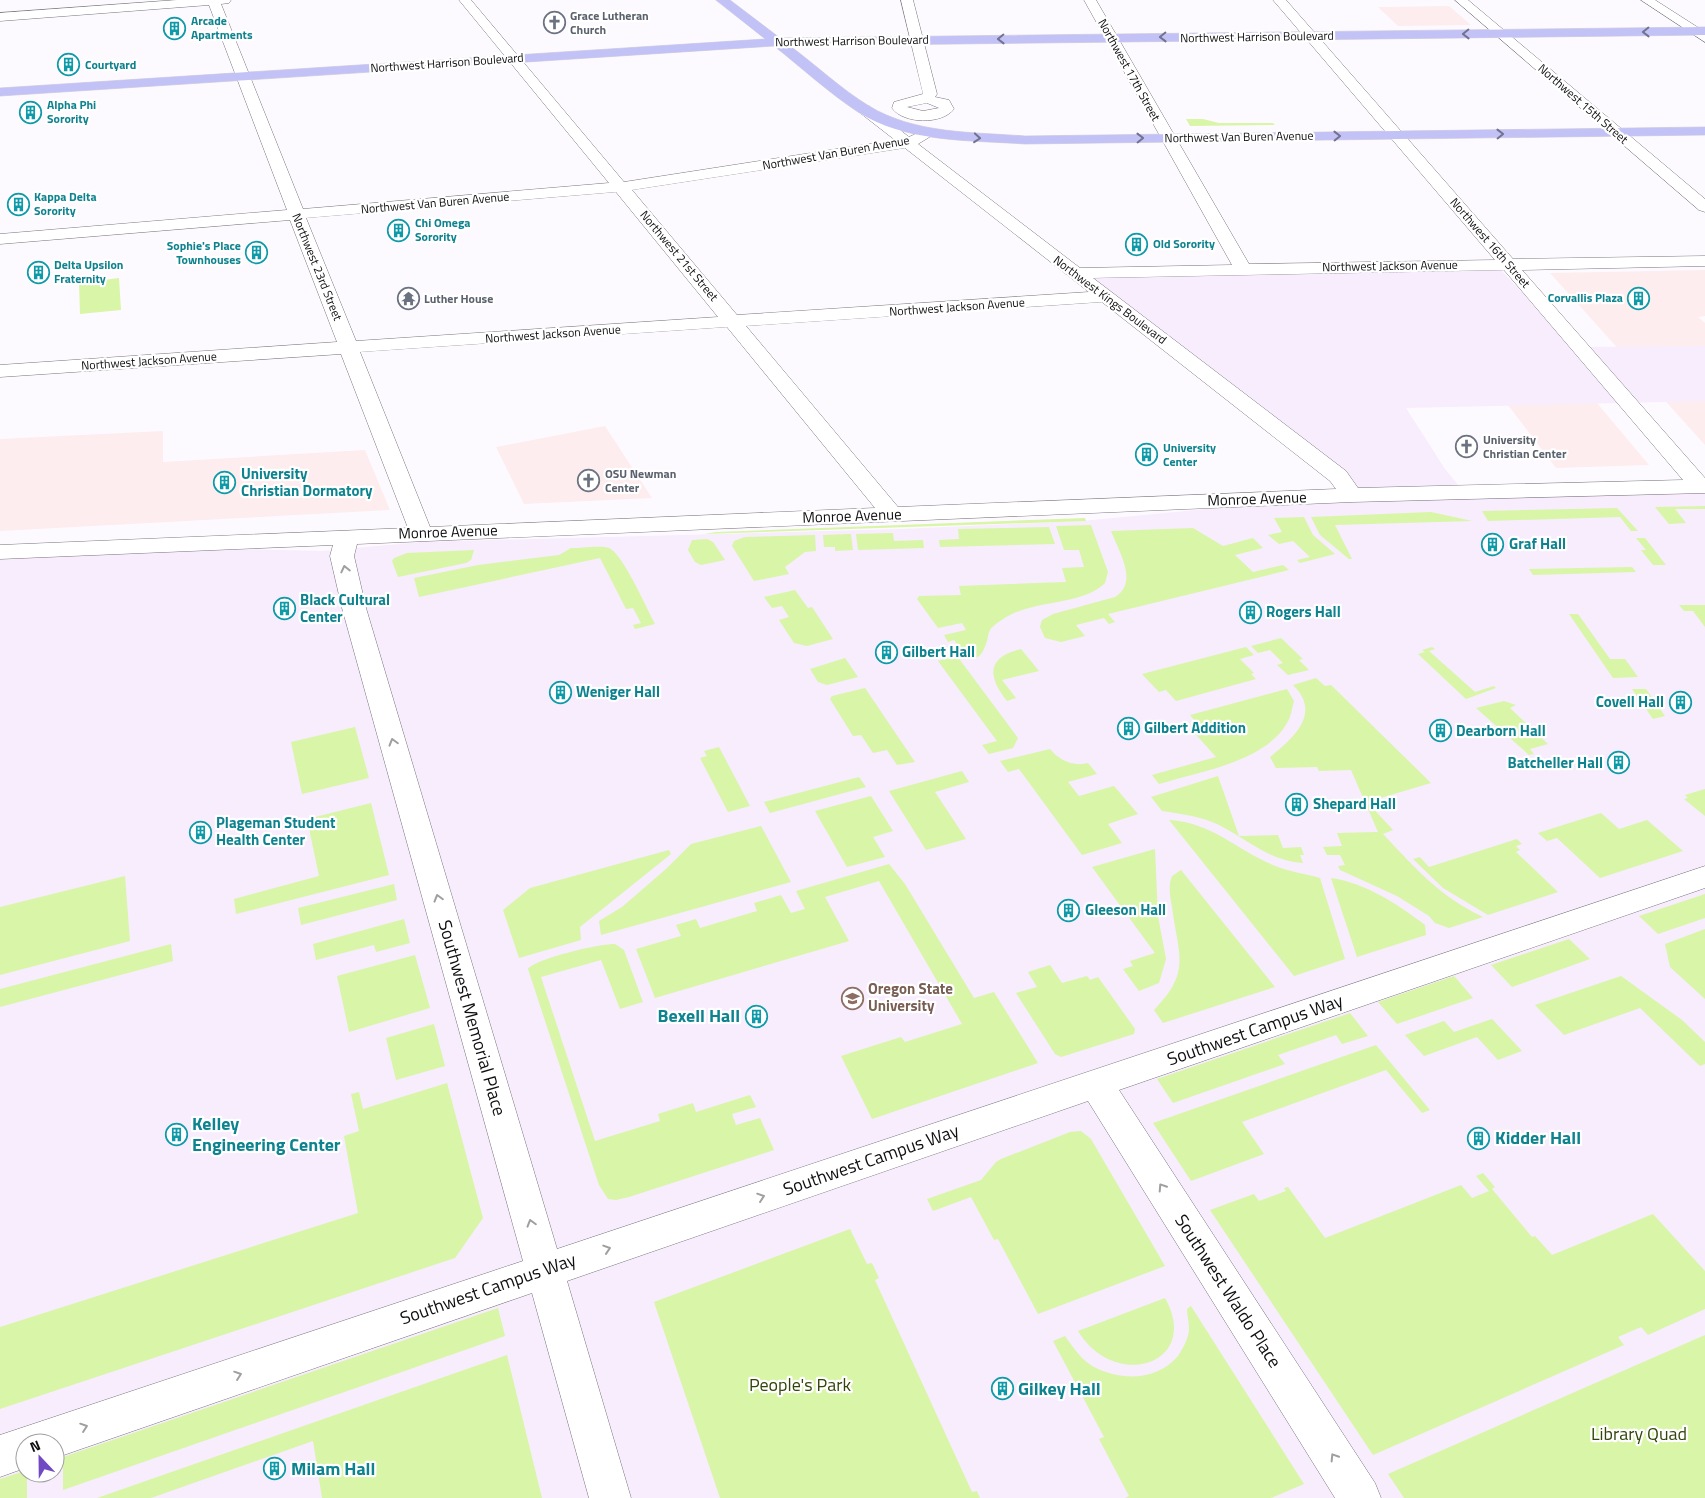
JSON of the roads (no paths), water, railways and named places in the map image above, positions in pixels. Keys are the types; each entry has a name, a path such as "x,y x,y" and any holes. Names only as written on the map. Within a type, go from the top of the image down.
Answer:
{"main road":[{"name":"Northwest Kings Boulevard","path":"722,0 864,109 892,122 929,133"},
{"name":"Northwest Harrison Boulevard","path":"0,92 777,42 1701,33"},
{"name":"Northwest Van Buren Avenue","path":"929,133 996,140 1705,131"}],"street":[{"path":"0,16 217,0"},
{"name":"Northwest 23rd Street","path":"217,0 296,215 421,533"},
{"name":"Northwest 21st Street","path":"464,0 622,187 892,514"},
{"path":"907,0 930,94 927,99"},
{"name":"Northwest 17th Street","path":"1090,0 1243,269"},
{"name":"Northwest 16th Street","path":"1278,0 1394,135 1429,171 1507,264 1703,486"},
{"name":"Northwest 15th Street","path":"1461,0 1705,207"},
{"path":"1647,0 1701,33"},
{"name":"Northwest Kings Boulevard","path":"864,109 1338,476 1352,495"},
{"name":"Northwest Van Buren Avenue","path":"0,239 622,187 908,143 929,133"},
{"name":"Northwest Jackson Avenue","path":"1074,273 1705,261"},
{"name":"Northwest Jackson Avenue","path":"0,371 1106,296"},
{"name":"Monroe Avenue","path":"0,552 1352,495 1703,486"},
{"name":"Southwest Memorial Place","path":"347,537 342,556 354,608 610,1498"},
{"name":"Southwest Campus Way","path":"65,1434 1705,877"},
{"name":"Southwest Waldo Place","path":"1096,1084 1360,1498"},
{"path":"0,1456 15,1451"}],"place":[{"name":"Grace Lutheran Church","path":"554,23"},
{"name":"Arcade Apartments","path":"175,28"},
{"name":"Courtyard","path":"69,65"},
{"name":"Alpha Phi Sorority","path":"31,112"},
{"name":"Kappa Delta Sorority","path":"18,204"},
{"name":"Chi Omega Sorority","path":"399,230"},
{"name":"Old Sorority","path":"1137,244"},
{"name":"Sophie's Place Townhouses","path":"257,253"},
{"name":"Delta Upsilon Fraternity","path":"38,272"},
{"name":"Corvallis Plaza","path":"1639,298"},
{"name":"Luther House","path":"408,299"},
{"name":"University Christian Center","path":"1467,447"},
{"name":"University Center","path":"1147,455"},
{"name":"OSU Newman Center","path":"589,481"},
{"name":"University Christian Dormatory","path":"225,483"},
{"name":"Graf Hall","path":"1493,544"},
{"name":"Black Cultural Center","path":"284,609"},
{"name":"Rogers Hall","path":"1250,612"},
{"name":"Gilbert Hall","path":"886,652"},
{"name":"Weniger Hall","path":"560,692"},
{"name":"Covell Hall","path":"1680,702"},
{"name":"Gilbert Addition","path":"1128,728"},
{"name":"Dearborn Hall","path":"1440,731"},
{"name":"Batcheller Hall","path":"1619,763"},
{"name":"Shepard Hall","path":"1297,804"},
{"name":"Plageman Student Health Center","path":"200,832"},
{"name":"Gleeson Hall","path":"1069,910"},
{"name":"Oregon State University","path":"852,998"},
{"name":"Bexell Hall","path":"756,1016"},
{"name":"Kelley Engineering Center","path":"176,1134"},
{"name":"Kidder Hall","path":"1479,1138"},
{"name":"Gilkey Hall","path":"1002,1389"},
{"name":"Milam Hall","path":"275,1469"}],"park label":[{"name":"People's Park","path":"800,1385"},
{"name":"Library Quad","path":"1639,1434"}]}
